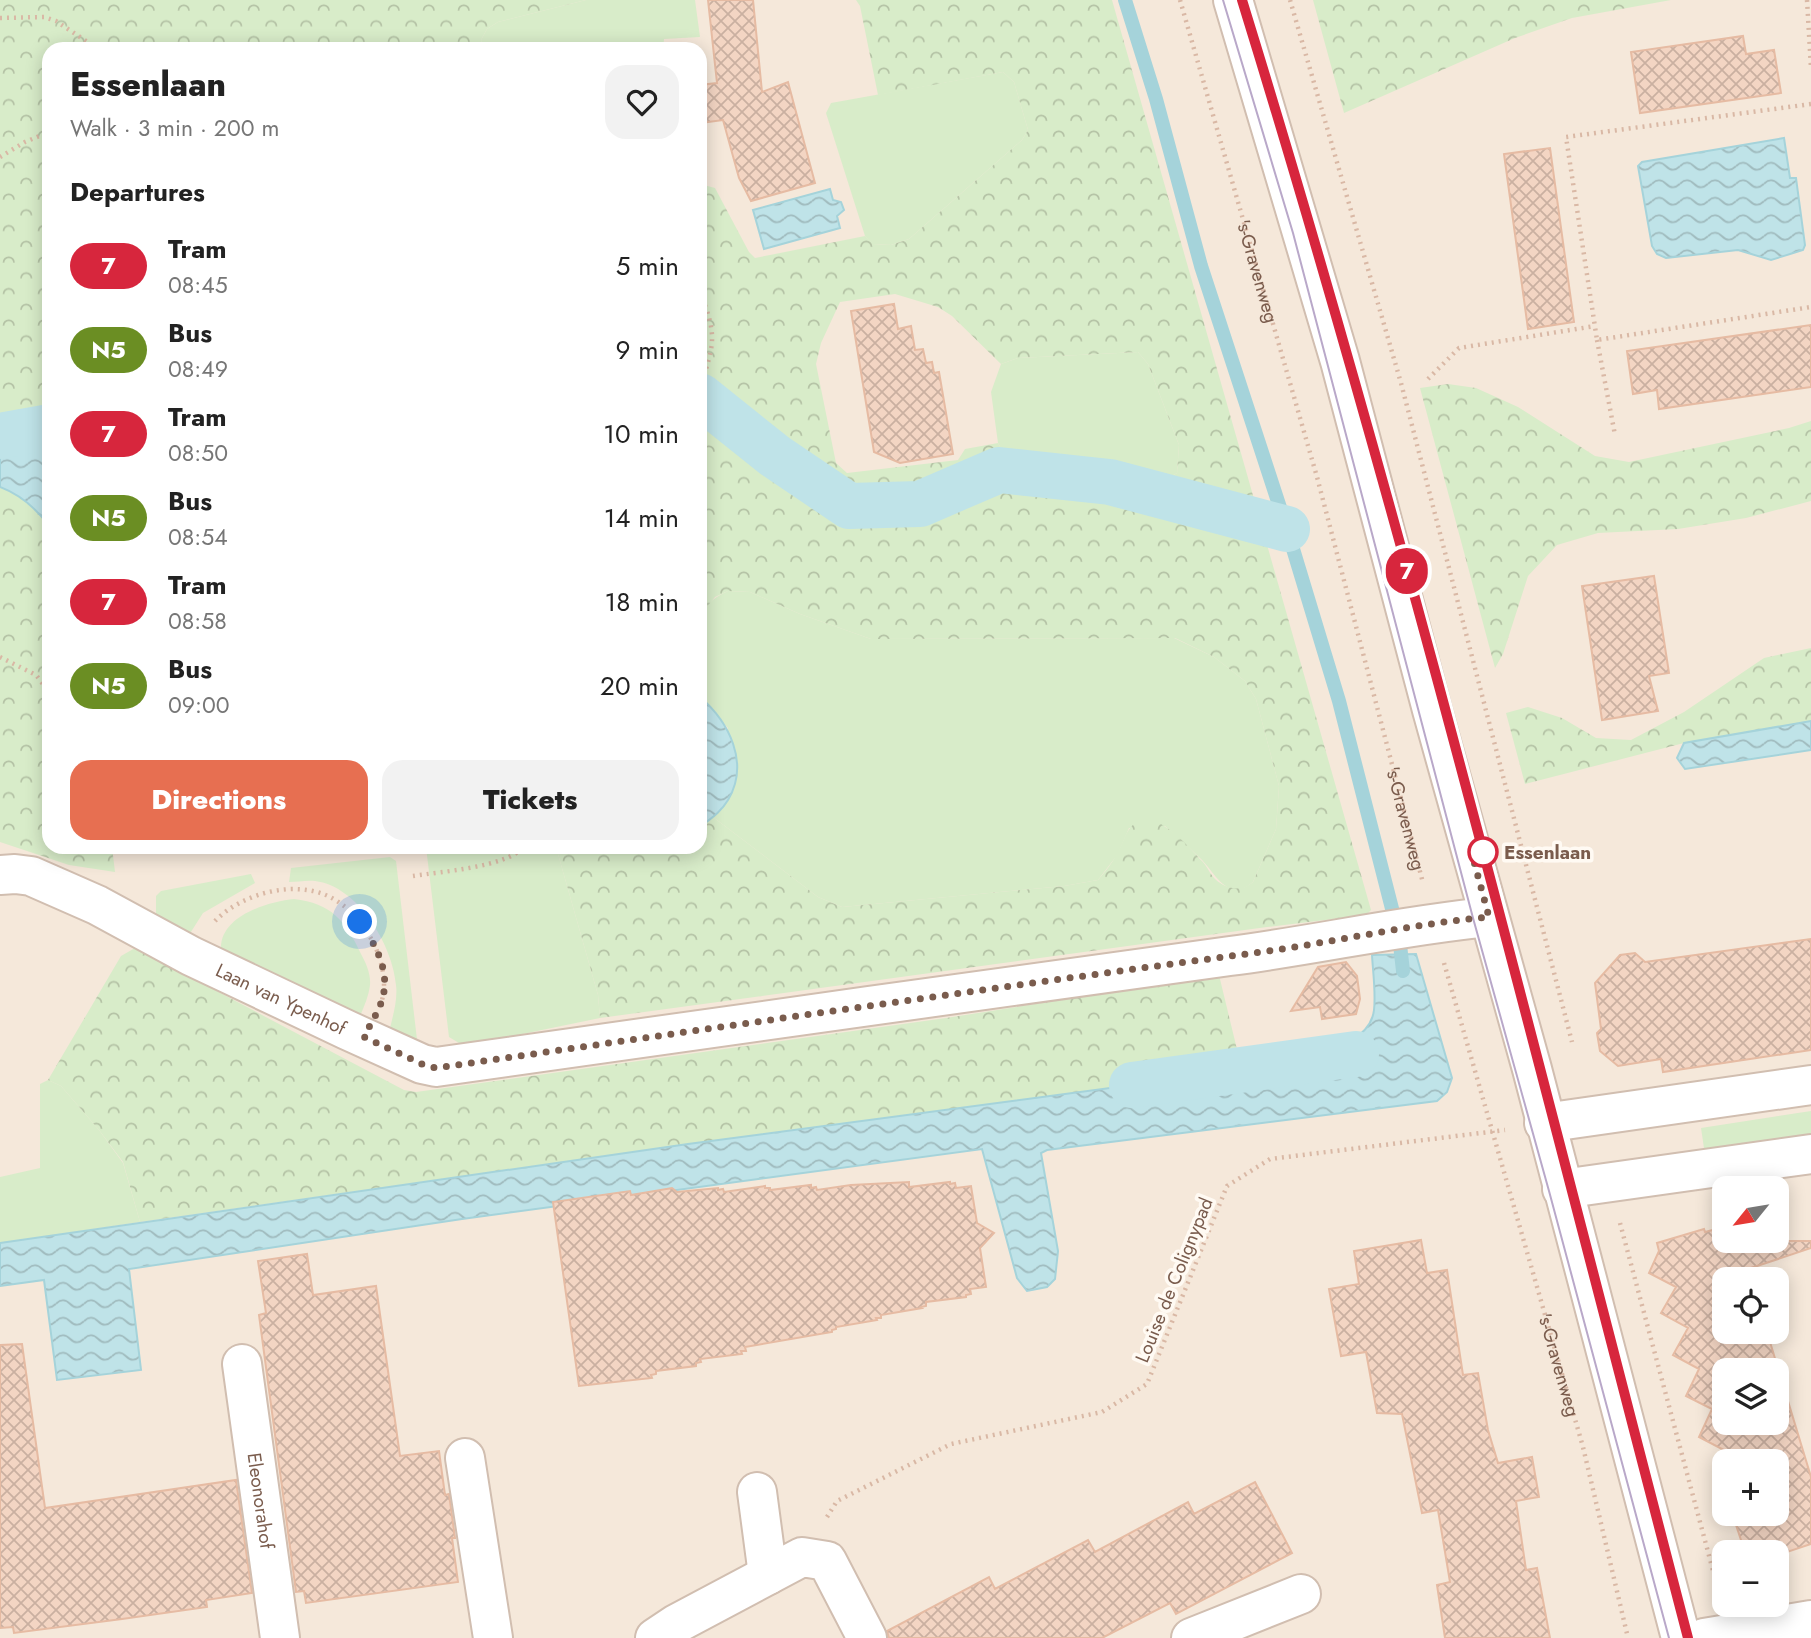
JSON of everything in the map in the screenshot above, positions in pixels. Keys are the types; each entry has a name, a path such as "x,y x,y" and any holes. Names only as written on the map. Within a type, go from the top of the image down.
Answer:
{"street":[{"path":"1233,0 1340,361 1681,1638"},
{"name":"Laan van Ypenhof","path":"0,875 31,876 97,905 191,956 422,1064 436,1068 1299,947 1489,917"},
{"path":"1544,1123 1811,1085"},
{"path":"1562,1189 1811,1154"},
{"name":"Eleonorahof","path":"242,1364 280,1638"},
{"path":"466,1458 493,1638"},
{"path":"757,1492 768,1575"},
{"path":"655,1638 676,1624 802,1557 827,1560 867,1638"},
{"path":"1191,1638 1301,1594"},
{"path":"1717,1635 1811,1620"}],"path":[{"name":"'s-Gravenweg","path":"1180,0 1317,477 1408,928 1492,1132 1583,1447 1628,1638"},
{"path":"1290,0 1401,383 1574,1050"},
{"path":"1807,0 1811,68"},
{"path":"0,18 44,17 56,21 88,42"},
{"path":"1615,435 1597,340 1566,137 1811,104"},
{"path":"0,157 42,135"},
{"path":"1597,340 1811,307"},
{"path":"707,310 713,347 707,366"},
{"path":"1429,379 1459,348 1595,326"},
{"path":"0,657 36,675 42,683"},
{"path":"413,876 477,866 514,854"},
{"path":"191,956 217,919 241,902 259,895 288,890 321,894 335,899 351,911 370,936 382,971 383,997 364,1037"},
{"name":"Louise de Colignypad","path":"802,1557 837,1502 951,1444 1102,1412 1147,1384 1227,1186 1270,1159 1492,1132"},
{"path":"1610,1182 1717,1635"}],"shaded area":[{"path":"0,0 1811,0 1811,1638 0,1638"}],"green space":[{"path":"0,0 586,0 498,22 487,29 482,42 42,42 42,440 23,440 0,434"},
{"path":"586,0 695,0 700,37 664,39 664,42 482,42 487,29 498,22"},
{"path":"856,0 1112,0 1371,910 1366,915 600,1018 598,995 558,854 707,854 707,822 713,817 818,897 842,907 1064,886 1098,880 1115,857 1130,828 1145,820 1163,825 1181,839 1220,883 1239,888 1253,882 1276,829 1279,786 1256,699 1245,681 1214,657 1175,638 871,639 800,614 750,592 728,591 715,597 707,607 707,186 715,188 749,252 755,258 865,236 873,244 891,245 909,239 1022,140 1028,130 1014,82 1003,72 878,95 860,6","holes":["895,294 938,307 952,316 1001,364 1018,358 1138,352 1148,364 1179,445 1177,473 1165,480 1015,476 998,443 965,449 958,460 847,473 836,463 816,364 821,343 840,302"]},
{"path":"1313,0 1671,0 1572,18 1515,38 1344,113"},
{"path":"1003,72 1014,82 1028,130 1022,140 909,239 891,245 872,244 865,236 826,113 831,103"},
{"path":"1138,352 1148,364 1179,445 1177,473 1165,480 1015,476 998,443 991,392 1001,364 1018,358"},
{"path":"1448,384 1476,388 1518,407 1595,456 1629,462 1811,421 1811,501 1746,518 1678,529 1598,533 1557,545 1528,576 1503,654 1495,668 1420,388"},
{"path":"0,487 28,503 42,517 42,854 113,854 115,872 69,865 0,842"},
{"path":"728,591 750,592 800,614 871,639 1174,638 1214,657 1245,681 1256,699 1279,786 1276,829 1253,882 1237,890 1230,888 1165,826 1129,828 1118,854 1098,880 1064,886 842,907 818,897 713,817 720,811 728,728 707,705 707,607"},
{"path":"1811,648 1811,721 1684,743 1525,784 1506,713 1528,707 1562,718 1596,738 1631,740 1684,712 1764,658"},
{"path":"427,854 558,854 598,995 600,1018 464,1046 449,1037"},
{"path":"390,857 396,861 418,1048 389,1033 396,985 388,953 370,920 359,906 331,885 315,881 289,882 291,868"},
{"path":"251,874 255,883 203,913 189,935 156,915 156,896 161,891"},
{"path":"294,899 328,909 343,923 355,942 370,981 360,1016 221,949 223,937 237,919 259,907"},
{"path":"135,948 404,1090 416,1092 946,1018 1219,975 1242,1070 688,1144 140,1222 123,1162 61,1086 48,1080 121,956"},
{"path":"48,1080 61,1086 123,1163 140,1222 0,1243 0,1177 40,1168 40,1084"},
{"path":"1811,1111 1811,1138 1705,1155 1701,1128"}],"water":[{"path":"1784,138 1790,178 1796,178 1805,245 1803,250 1771,260 1738,250 1666,258 1657,254 1652,246 1638,166 1642,162"},
{"path":"830,189 833,200 841,202 844,210 837,216 840,228 764,249 753,210"},
{"path":"0,434 23,440 42,440 42,517 28,503 0,487"},
{"path":"707,704 720,718 727,731 736,758 734,786 728,800 707,821"},
{"path":"1811,721 1811,750 1685,769 1677,758 1684,743"},
{"path":"1416,954 1452,1078 1447,1092 1437,1101 1047,1150 1041,1153 1058,1251 1055,1279 1047,1287 1027,1291 1017,1278 982,1149 462,1219 129,1269 141,1370 57,1380 44,1280 0,1286 0,1243 688,1144 1291,1064 1328,1052 1363,1032 1370,1022 1375,1003 1372,955"}],"building":[{"path":"708,0 753,0 762,92 788,82 815,183 751,201 739,178 723,120 707,122 707,84 717,83"},
{"path":"1743,36 1746,54 1774,50 1781,93 1640,113 1631,52"},
{"path":"1550,148 1574,322 1528,329 1504,154"},
{"path":"894,304 898,329 911,326 915,350 923,349 926,363 932,362 934,373 939,372 953,454 900,463 874,452 851,311"},
{"path":"1811,325 1811,387 1659,409 1657,390 1633,394 1627,351"},
{"path":"1654,576 1669,673 1649,676 1658,711 1602,720 1582,586"},
{"path":"1811,939 1811,1050 1663,1072 1661,1059 1618,1066 1600,1051 1597,1033 1601,1029 1595,983 1620,955 1635,953 1645,962"},
{"path":"1346,962 1357,976 1360,999 1356,1014 1322,1019 1320,1007 1291,1011 1318,967"},
{"path":"909,1182 909,1187 950,1182 955,1183 956,1188 971,1186 977,1223 994,1233 980,1248 986,1287 970,1289 971,1294 966,1297 926,1302 926,1306 922,1308 836,1327 832,1332 745,1347 746,1351 741,1351 742,1354 700,1359 701,1362 696,1363 696,1366 656,1371 656,1374 651,1375 652,1378 579,1386 553,1202 630,1191 631,1195 672,1188 677,1192 718,1188 724,1192 765,1186 770,1190 811,1185 811,1188 816,1187 817,1190"},
{"path":"1704,1229 1705,1232 1712,1230 1712,1253 1789,1253 1789,1241 1811,1241 1811,1248 1754,1267 1712,1267 1712,1344 1771,1344 1775,1358 1712,1358 1712,1409 1686,1396 1699,1369 1673,1355 1688,1328 1661,1313 1676,1287 1649,1273 1659,1251 1657,1243"},
{"path":"1421,1240 1427,1273 1447,1270 1463,1375 1478,1373 1488,1430 1498,1463 1532,1457 1539,1497 1516,1501 1526,1570 1537,1568 1550,1638 1445,1638 1437,1585 1450,1582 1438,1510 1422,1513 1402,1414 1377,1413 1366,1352 1341,1356 1329,1289 1359,1284 1354,1251"},
{"path":"307,1254 313,1295 376,1286 400,1456 439,1451 445,1495 449,1494 458,1582 306,1603 304,1591 296,1592 259,1315 266,1313 258,1261"},
{"path":"22,1344 45,1508 236,1480 252,1593 206,1600 207,1607 122,1619 14,1633 13,1627 0,1628 0,1345"},
{"path":"1789,1404 1811,1477 1811,1544 1789,1551 1789,1540 1741,1540 1736,1526 1789,1526 1789,1449 1722,1449 1699,1437 1712,1409 1712,1435 1789,1435"},
{"path":"1255,1482 1292,1553 1176,1614 1170,1603 1102,1638 889,1638 887,1631 989,1577 995,1589 1088,1540 1095,1552 1188,1502 1194,1514"}],"waterway":[{"path":"1125,0 1156,99 1201,266 1287,529 1339,701 1399,936 1403,971"},
{"path":"707,402 775,456 849,506 920,504 999,470 1110,482 1287,529"},
{"path":"0,436 42,428"},
{"path":"1132,1085 1356,1054"}],"tram line":[{"path":"1223,0 1293,233 1473,918 1669,1638"},
{"name":"7","path":"1242,0 1289,150 1426,641 1556,1121 1688,1638"},
{"path":"1243,0 1419,612 1529,1022 1688,1638"}],"place":[{"name":"Essenlaan","path":"1483,852"}],"route":[{"path":"360,922 378,954 384,988 383,997 364,1037 436,1068 1299,947 1433,923 1489,917 1472,854 1483,852"}]}
